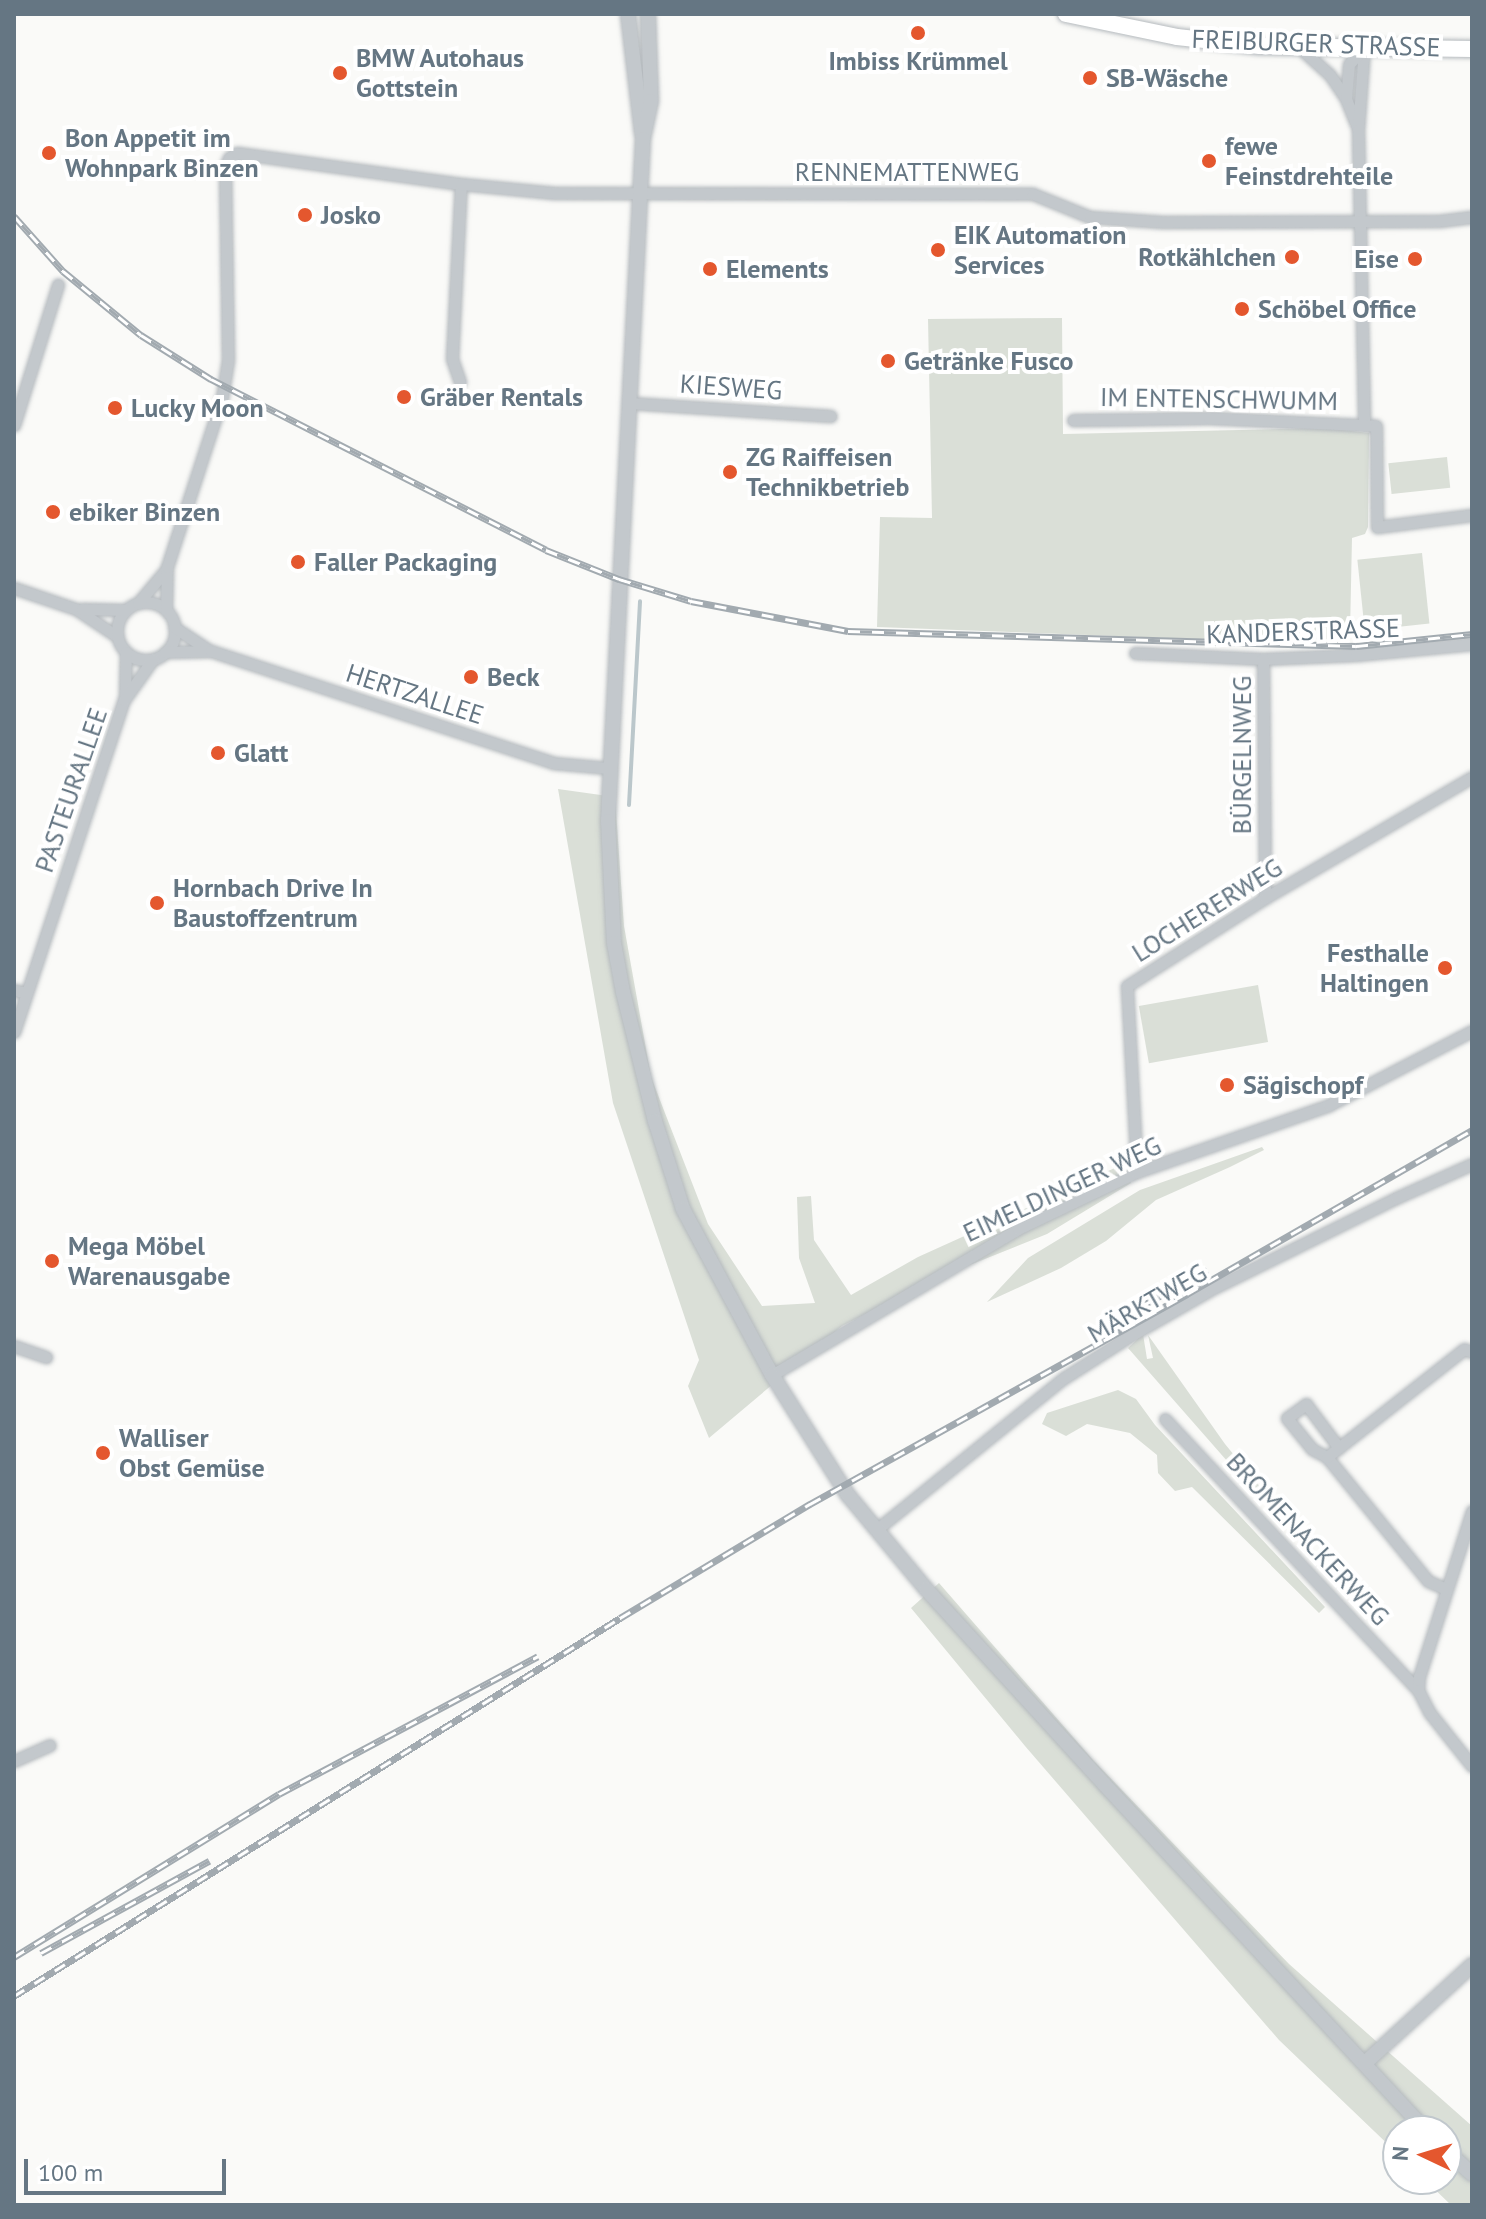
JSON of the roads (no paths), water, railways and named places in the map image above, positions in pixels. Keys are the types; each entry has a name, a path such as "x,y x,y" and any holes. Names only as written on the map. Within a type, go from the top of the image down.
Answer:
{"main road":[{"name":"FREIBURGER STRASSE","path":"1066,14 1177,37 1300,48 1472,49"}],"street":[{"path":"628,14 643,139 608,768 614,943 647,1095 683,1209 772,1375 848,1495 876,1530 1104,1784 1412,2115"},
{"path":"643,139 651,101 648,14"},
{"path":"1300,48 1330,75 1346,99 1358,130"},
{"path":"1346,99 1349,64 1364,48"},
{"path":"1364,48 1358,130 1364,424 1376,426 1377,527 1472,515"},
{"name":"RENNEMATTENWEG","path":"167,567 222,398 228,359 225,167 229,158 237,153 461,184 555,193 1033,194 1090,217 1163,222 1439,221 1472,217"},
{"path":"460,382 452,359 461,184"},
{"path":"14,425 58,285"},
{"name":"KIESWEG","path":"629,403 831,416"},
{"name":"IM ENTENSCHWUMM","path":"1073,420 1209,418 1364,424"},
{"path":"118,637 119,619 125,610 138,603 167,567"},
{"path":"165,652 172,642 174,627 166,610 167,567"},
{"path":"14,588 76,609 118,637 126,652 139,659 153,659"},
{"path":"138,603 155,603 166,610"},
{"path":"76,609 125,610"},
{"name":"HERTZALLEE","path":"174,627 211,651 553,763 608,768"},
{"name":"KANDERSTRASSE","path":"1135,653 1263,659 1356,655 1472,644"},
{"name":"HERTZALLEE","path":"153,659 165,652 211,651"},
{"name":"PASTEURALLEE","path":"124,700 126,652"},
{"name":"PASTEURALLEE","path":"14,1032 20,992 124,700 153,659"},
{"name":"BÜRGELNWEG","path":"1263,659 1265,898"},
{"name":"LOCHERERWEG","path":"1137,1172 1127,986 1265,898 1472,777"},
{"name":"EIMELDINGER WEG","path":"772,1375 947,1268 1018,1229 1137,1172 1329,1105 1472,1031"},
{"name":"MÄRKTWEG","path":"876,1530 1064,1378 1130,1336 1210,1290 1472,1164"},
{"path":"14,1346 46,1357"},
{"path":"1327,1457 1464,1349 1472,1352"},
{"path":"1339,1448 1306,1404 1287,1418 1312,1449 1327,1457 1428,1581 1446,1589"},
{"name":"BROMENACKERWEG","path":"1165,1419 1418,1690 1429,1712 1471,1763"},
{"path":"1418,1690 1419,1677 1446,1589 1468,1535 1472,1511"},
{"path":"14,1761 50,1745"},
{"path":"1365,2063 1472,1965"}],"waterway":[{"path":"629,805 640,601"}],"railway":[{"path":"14,216 63,271 141,335 211,379 546,550 619,579 691,601 848,631 1356,646 1472,634"},
{"path":"14,1996 620,1618 810,1504 1187,1294 1472,1130"},
{"path":"1140,1307 1207,1270"},
{"path":"14,1957 279,1794 538,1656"},
{"path":"41,1953 209,1861"}],"place":[{"name":"Imbiss Krümmel","path":"918,33"},
{"name":"BMW Autohaus Gottstein","path":"340,73"},
{"name":"SB-Wäsche","path":"1090,78"},
{"name":"Bon Appetit im Wohnpark Binzen","path":"49,153"},
{"name":"fewe Feinstdrehteile","path":"1209,161"},
{"name":"Josko","path":"305,215"},
{"name":"EIK Automation Services","path":"938,250"},
{"name":"Rotkählchen","path":"1292,257"},
{"name":"Eise","path":"1415,259"},
{"name":"Elements","path":"710,269"},
{"name":"Schöbel Office","path":"1242,309"},
{"name":"Getränke Fusco","path":"888,361"},
{"name":"Gräber Rentals","path":"404,397"},
{"name":"Lucky Moon","path":"115,408"},
{"name":"ZG Raiffeisen Technikbetrieb","path":"730,472"},
{"name":"ebiker Binzen","path":"53,512"},
{"name":"Faller Packaging","path":"298,562"},
{"name":"Beck","path":"471,677"},
{"name":"Glatt","path":"218,753"},
{"name":"Hornbach Drive In Baustoffzentrum","path":"157,903"},
{"name":"Festhalle Haltingen","path":"1445,968"},
{"name":"Sägischopf","path":"1227,1085"},
{"name":"Mega Möbel Warenausgabe","path":"52,1261"},
{"name":"Walliser Obst Gemüse","path":"103,1453"}]}
